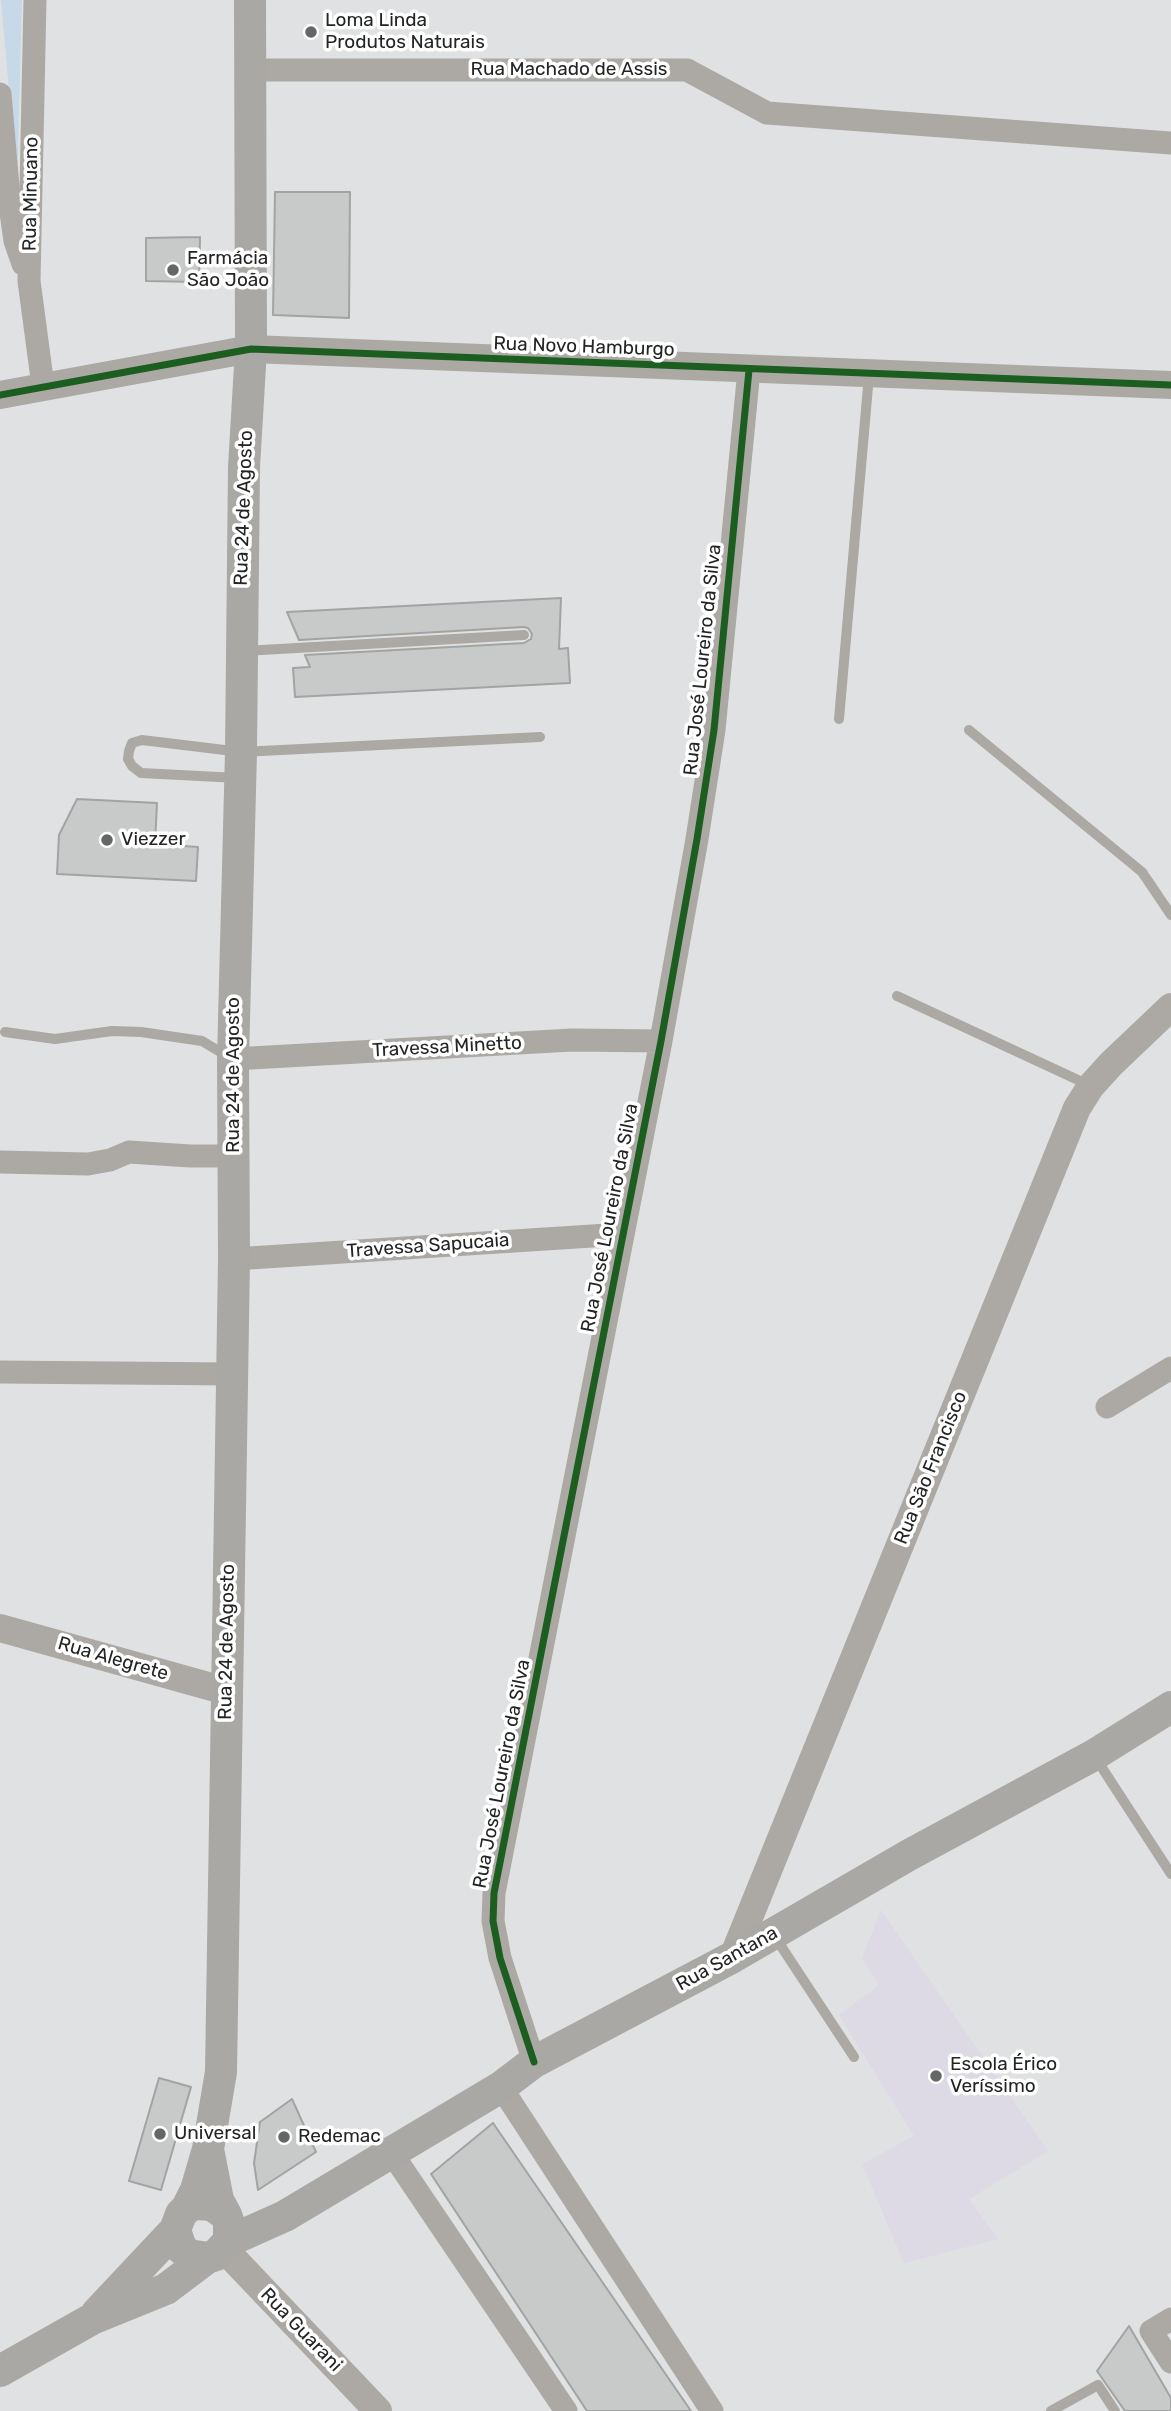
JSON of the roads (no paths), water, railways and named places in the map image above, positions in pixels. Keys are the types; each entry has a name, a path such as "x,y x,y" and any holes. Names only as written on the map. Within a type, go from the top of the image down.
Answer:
{"main road":[{"name":"Rua 24 de Agosto","path":"92,2319 181,2219 196,2190 208,2149 221,2072 234,1259 233,1059 244,467 251,349 250,0"},
{"name":"Rua Santana","path":"223,2237 285,2216 500,2087 534,2063 733,1957 909,1855 1094,1755 1171,1707"},
{"name":"Rua 24 de Agosto","path":"0,2371 92,2319 166,2289 223,2237 208,2149"},
{"path":"195,2204 212,2205 223,2237 189,2255 181,2249 181,2219 195,2204"}],"street":[{"name":"Rua Minuano","path":"35,0 29,281 43,386"},
{"name":"Rua Machado de Assis","path":"249,70 687,71 767,113 1171,143"},
{"path":"0,94 15,241 29,281"},
{"name":"Rua Novo Hamburgo","path":"0,395 251,349 1171,385"},
{"name":"Rua José Loureiro da Silva","path":"534,2063 500,1958 493,1921 494,1893 662,1041 714,730 749,370"},
{"name":"Rua São Francisco","path":"733,1957 1077,1108 1091,1086 1171,1007"},
{"name":"Travessa Minetto","path":"233,1059 572,1040 662,1041"},
{"path":"0,1162 88,1164 110,1160 129,1152 234,1156"},
{"name":"Travessa Sapucaia","path":"234,1259 623,1234"},
{"path":"1107,1407 1171,1368"},
{"path":"0,1372 232,1374"},
{"name":"Rua Alegrete","path":"0,1628 226,1691"},
{"path":"500,2087 712,2411"},
{"path":"391,2152 566,2411"},
{"name":"Rua Guarani","path":"223,2237 378,2411"},
{"path":"1171,2319 1151,2331 1171,2362"}],"lane":[{"path":"839,719 869,375"},
{"path":"241,652 524,635"},
{"path":"969,730 1142,872 1171,915"},
{"path":"240,765 142,740 132,743 128,759 141,773 240,765 540,737"},
{"path":"897,996 1091,1086"},
{"path":"5,1032 55,1039 112,1031 141,1032 202,1041 233,1059"},
{"path":"1094,1755 1171,1874"},
{"path":"773,1934 854,2057"},
{"path":"1051,2411 1098,2385 1115,2411"}],"place":[{"name":"Loma Linda Produtos Naturais","path":"311,32"},
{"name":"Farmácia São João","path":"173,270"},
{"name":"Viezzer","path":"107,840"},
{"name":"Escola Érico Veríssimo","path":"936,2076"},
{"name":"Universal","path":"160,2134"},
{"name":"Redemac","path":"284,2137"}]}
